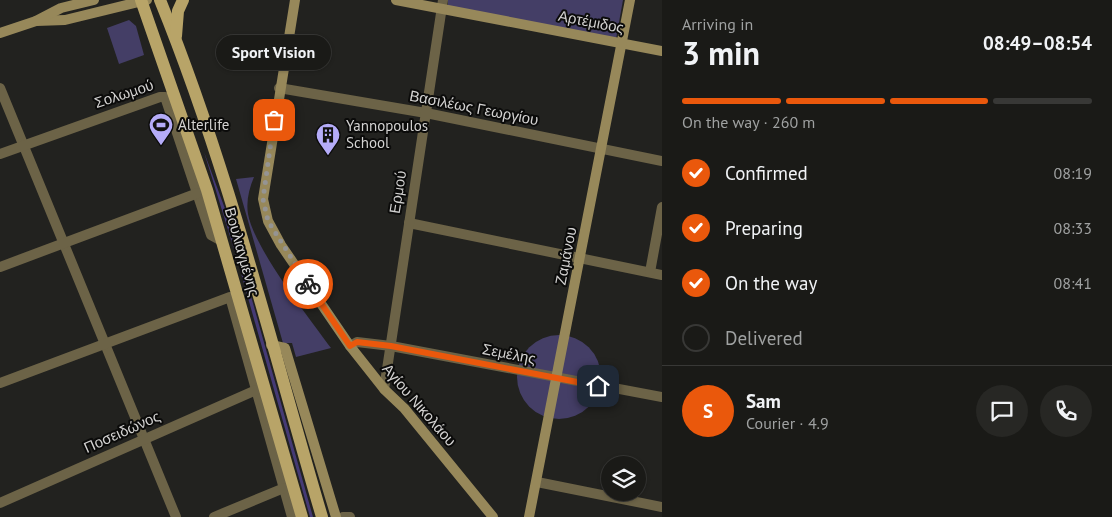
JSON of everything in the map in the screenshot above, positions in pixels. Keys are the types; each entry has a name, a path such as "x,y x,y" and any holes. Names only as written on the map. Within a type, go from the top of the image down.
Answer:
{"main road":[{"name":"Βουλιαγμένης","path":"160,0 196,93 322,517"},
{"path":"176,38 178,11 183,0"},
{"name":"Βουλιαγμένης","path":"143,1 222,241 265,405 302,517"},
{"path":"176,124 177,100"}],"street":[{"path":"0,33 36,22 61,8 94,0"},
{"name":"Αγίου Νικολάου","path":"295,0 279,88 263,199 268,221 281,245 350,346 384,389 404,408 493,517"},
{"name":"Αρτέμιδος","path":"396,0 442,4 662,51"},
{"name":"Ζαμάνου","path":"529,517 630,0"},
{"path":"36,22 65,20 143,1"},
{"name":"Ερμού","path":"384,389 442,4"},
{"path":"0,88 176,517"},
{"name":"Βασιλέως Γεωργίου","path":"279,88 426,113 662,161"},
{"name":"Σολωμού","path":"0,154 160,97 168,100 211,235 222,241"},
{"path":"0,267 198,193"},
{"path":"650,272 662,207"},
{"path":"409,223 662,275"},
{"path":"0,383 230,297 256,390 265,405 292,517"},
{"name":"Σεμέλης","path":"350,346 357,342 391,346 557,379 662,396"},
{"path":"271,345 286,348 336,517"},
{"name":"Ποσειδώνος","path":"0,503 256,390"},
{"path":"537,482 662,507"},
{"path":"214,517 284,488"},
{"path":"344,517 350,517"}],"shaded area":[{"path":"448,0 623,0 616,39 448,7"},
{"path":"129,20 136,26 144,55 119,64 107,28"},
{"path":"204,152 231,225 313,517 310,517 237,259"},
{"path":"254,177 247,204 252,228 271,263 331,348 296,357 292,343 283,343 236,179"},
{"path":"559,335 575,338 589,347 598,361 601,377 598,393 589,407 575,416 559,419 543,416 529,407 520,393 517,377 520,361 529,347 543,338"}],"way so far":[{"path":"274,120 263,199 268,221 281,245 308,284"}],"place":[{"name":"Sport Vision","path":"274,120"},
{"name":"Alterlife","path":"161,146"},
{"name":"Yannopoulos School","path":"328,156"}],"route":[{"path":"308,284 350,346 357,342 391,346 598,386"}]}
